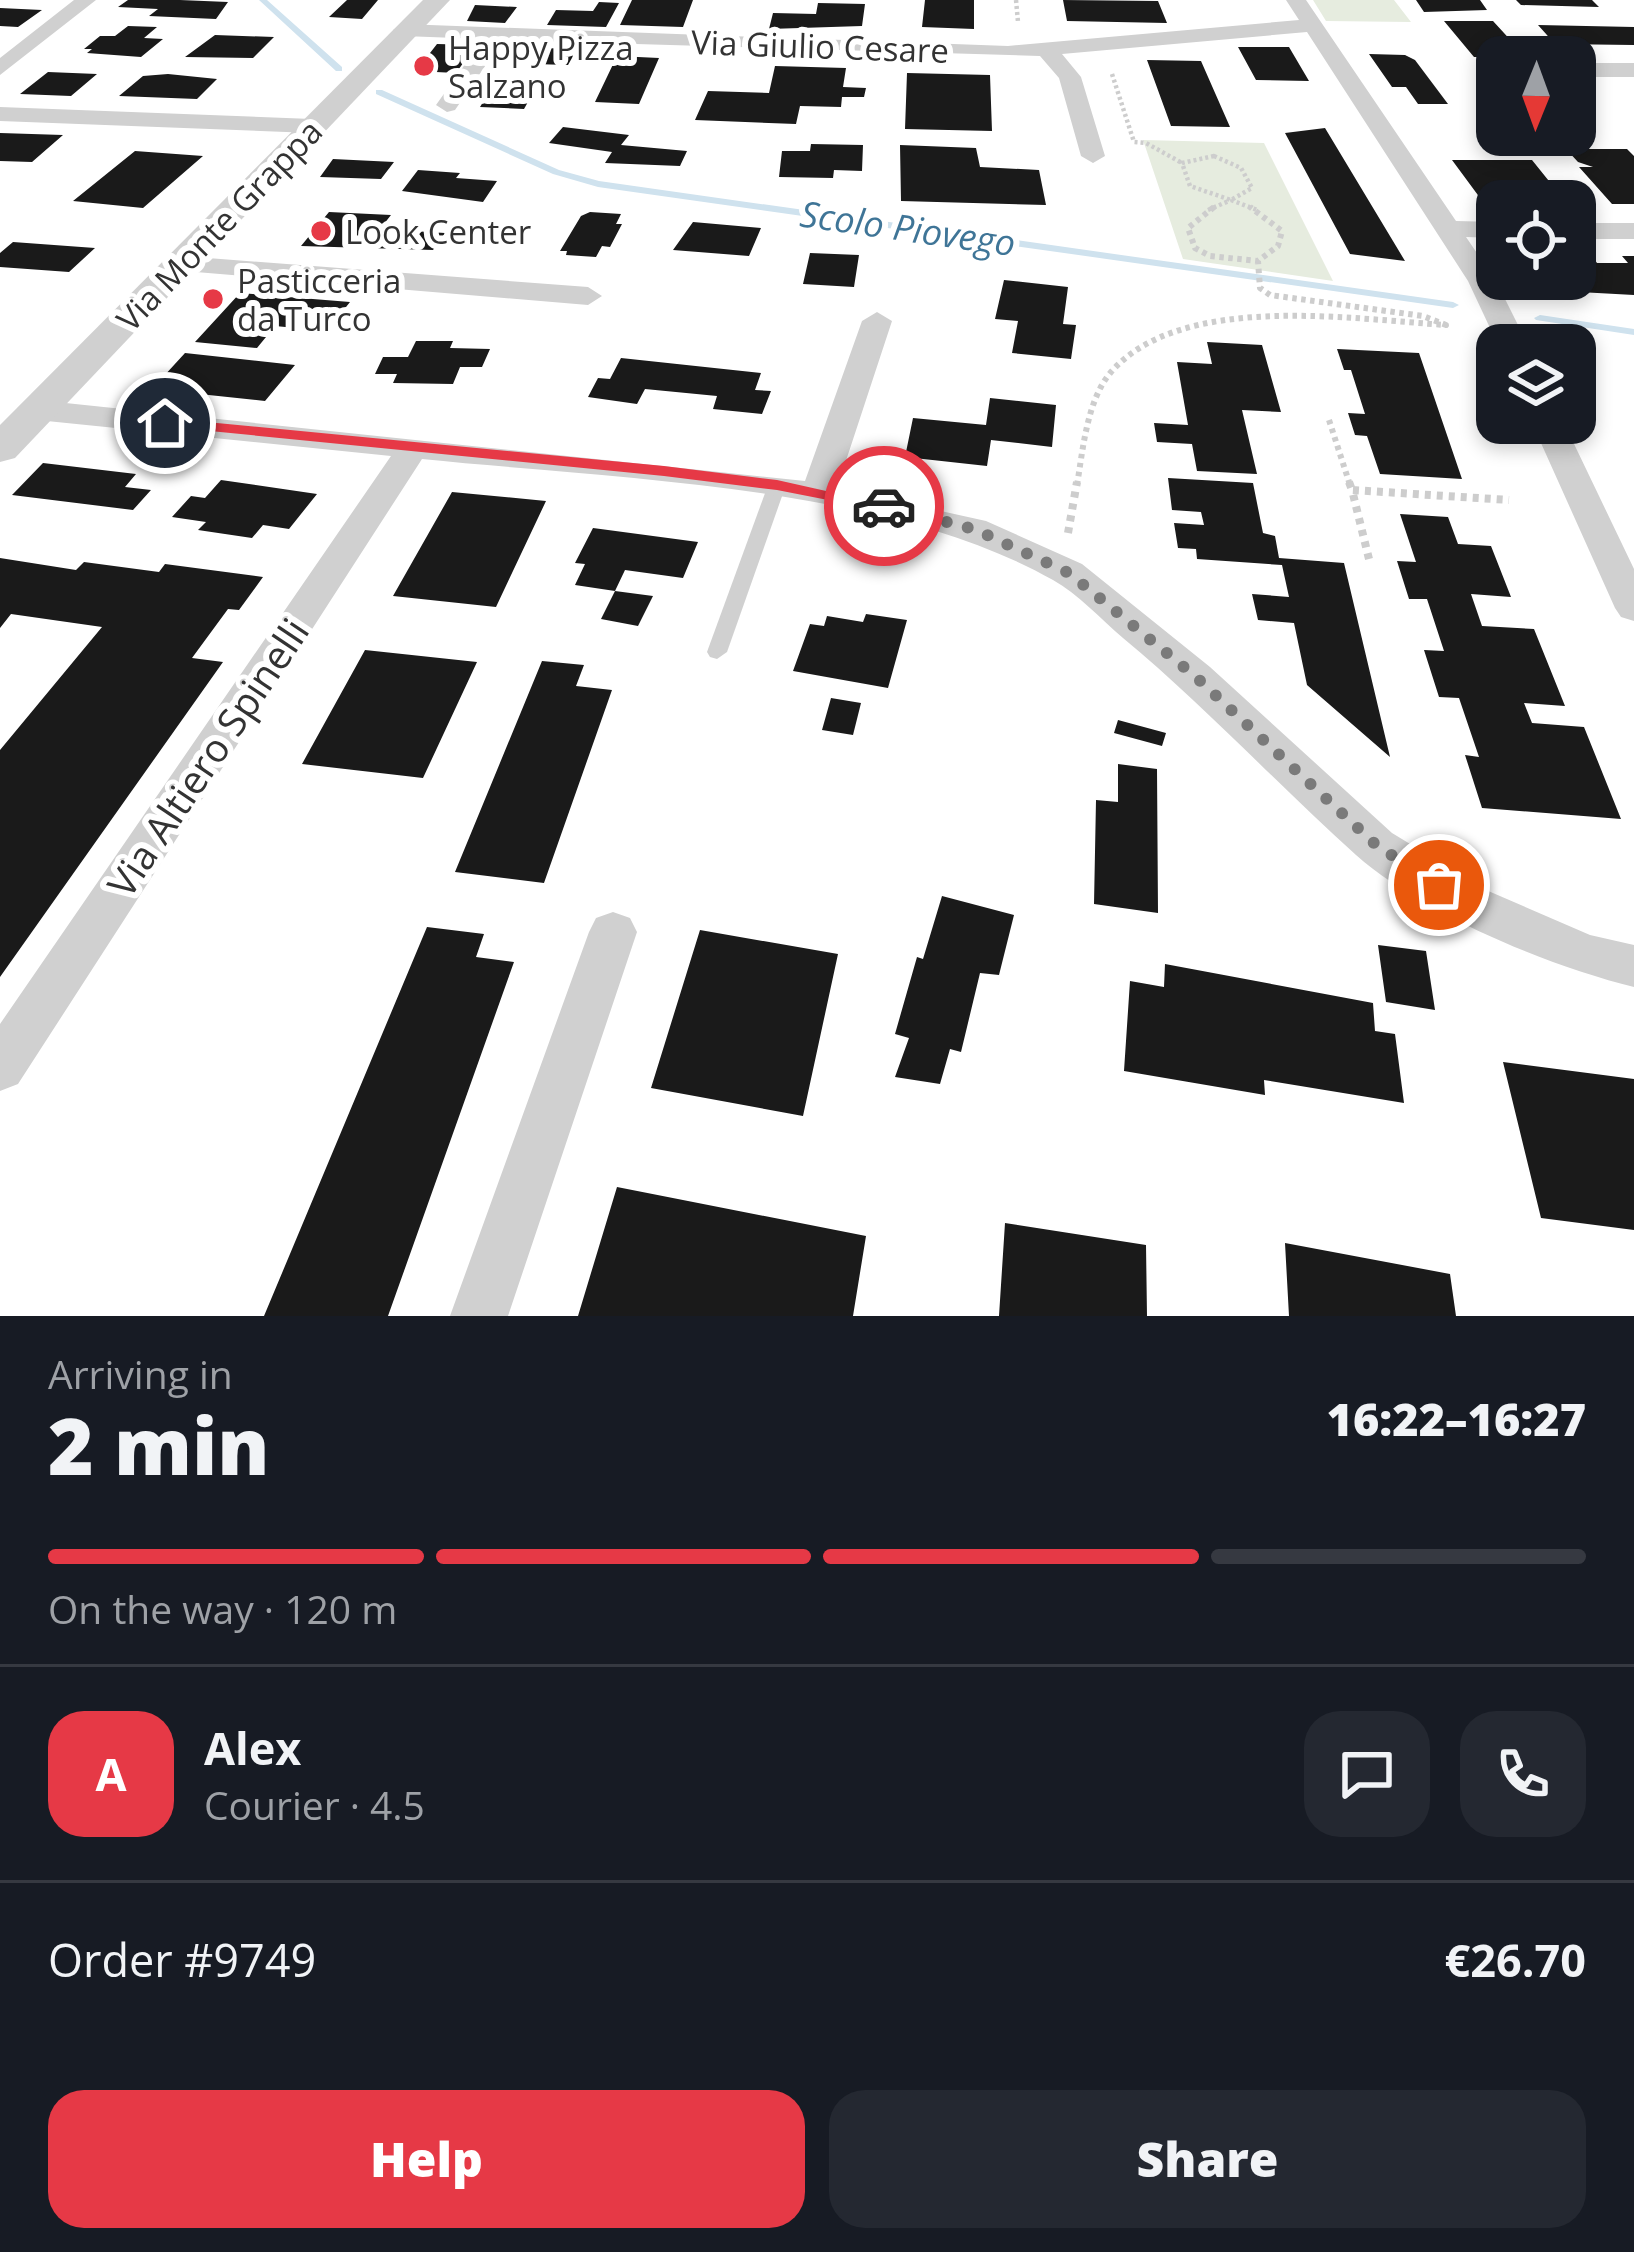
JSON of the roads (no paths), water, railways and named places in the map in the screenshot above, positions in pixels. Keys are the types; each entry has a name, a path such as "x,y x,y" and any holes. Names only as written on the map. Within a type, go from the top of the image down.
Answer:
{"street":[{"path":"0,69 86,0"},
{"name":"Via Monte Grappa","path":"0,449 436,0"},
{"path":"1297,0 1449,229 1503,324"},
{"name":"Via Giulio Cesare","path":"403,30 1008,52 1312,25"},
{"path":"447,105 497,34"},
{"path":"1046,49 1070,77 1093,156"},
{"path":"1596,70 1634,70"},
{"path":"0,114 312,126"},
{"path":"1449,229 1476,230"},
{"path":"1596,231 1634,231"},
{"path":"182,264 588,296"},
{"path":"818,493 878,321"},
{"path":"38,410 777,485 974,529 1069,573 1196,677 1376,845 1470,904 1584,954 1634,966"},
{"path":"1558,444 1634,608"},
{"name":"Via Altiero Spinelli","path":"0,1067 413,446"},
{"path":"478,1316 613,932"}],"lane":[{"path":"717,652 777,485"}],"waterway":[{"name":"Scolo Piovego","path":"263,0 339,69"},
{"name":"Scolo Piovego","path":"379,92 556,172 598,184 1453,305"},
{"name":"Scolo Piovego","path":"1540,318 1634,332"}],"place":[{"name":"Happy Pizza Salzano","path":"424,66"},
{"name":"Look Center","path":"321,231"},
{"name":"Pasticceria da Turco","path":"213,299"}]}
